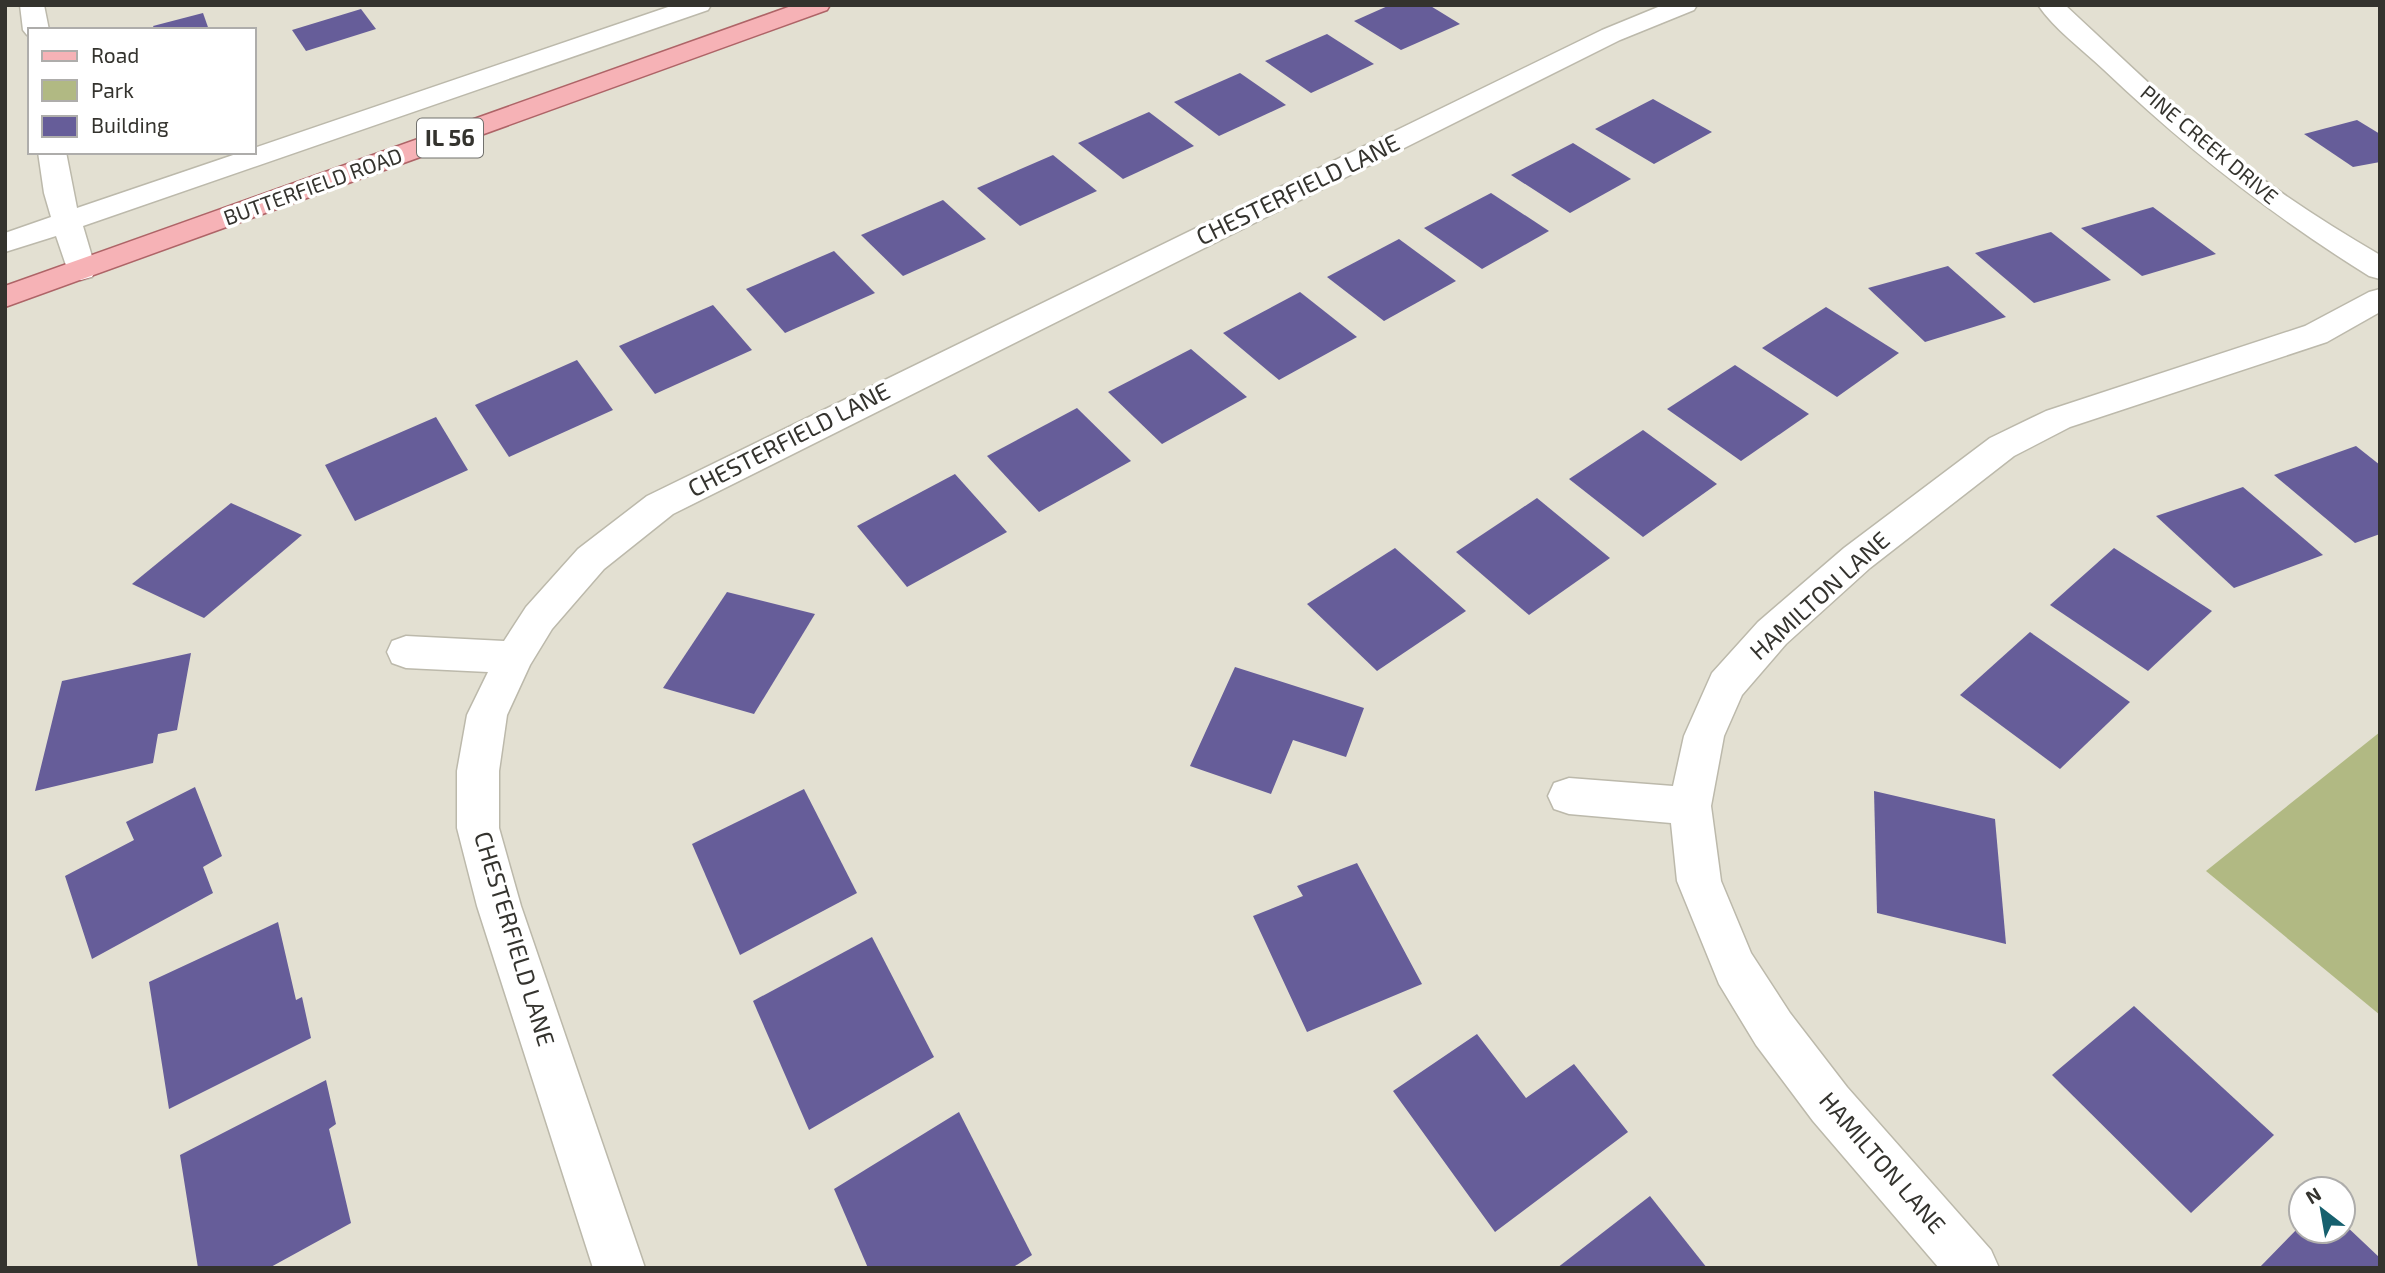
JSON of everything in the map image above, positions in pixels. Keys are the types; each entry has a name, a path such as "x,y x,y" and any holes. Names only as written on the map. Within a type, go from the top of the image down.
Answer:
{"main road":[{"name":"BUTTERFIELD ROAD","path":"5,297 818,5"}],"street":[{"path":"32,5 36,28"},
{"path":"5,243 699,5"},
{"name":"CHESTERFIELD LANE","path":"619,1268 499,906 478,828 478,771 487,715 514,657 539,618 591,559 660,505 1611,35 1685,5"},
{"name":"PINE CREEK DRIVE","path":"2050,5 2233,170 2313,229 2380,269"},
{"path":"52,154 58,193 81,270"},
{"name":"HAMILTON LANE","path":"1973,1268 1830,1104 1773,1029 1735,968 1699,881 1690,806 1704,736 1726,685 1772,633 1857,558 2003,447 2058,419 2316,334 2380,299"},
{"path":"406,652 514,657"},
{"path":"1569,796 1690,806"}],"green space":[{"path":"2380,732 2380,1015 2206,871"}],"building":[{"path":"1390,5 1429,5 1460,24 1401,50 1354,21"},
{"path":"361,9 376,29 306,51 292,30"},
{"path":"203,13 208,28 154,28 153,26"},
{"path":"1327,34 1374,64 1311,93 1265,61"},
{"path":"1240,73 1286,105 1219,136 1174,102"},
{"path":"1653,99 1712,132 1654,164 1595,129"},
{"path":"1149,112 1194,146 1123,179 1078,143"},
{"path":"2357,120 2380,134 2380,162 2353,167 2304,134"},
{"path":"1573,143 1631,179 1570,213 1511,175"},
{"path":"1053,155 1097,191 1020,226 977,188"},
{"path":"1491,193 1549,231 1482,269 1424,228"},
{"path":"943,200 986,239 903,276 861,235"},
{"path":"2153,207 2216,254 2142,276 2081,228"},
{"path":"2051,232 2111,280 2034,303 1975,253"},
{"path":"1399,239 1456,281 1384,321 1327,277"},
{"path":"834,251 875,293 785,333 746,289"},
{"path":"1948,266 2006,317 1925,342 1868,288"},
{"path":"1300,292 1357,337 1279,380 1223,333"},
{"path":"713,305 752,350 655,394 619,346"},
{"path":"1826,307 1899,353 1837,397 1762,348"},
{"path":"1191,349 1247,397 1162,444 1108,392"},
{"path":"577,360 613,410 509,457 475,405"},
{"path":"1735,365 1809,414 1741,461 1667,409"},
{"path":"1077,408 1131,461 1039,512 987,456"},
{"path":"436,417 468,470 355,521 325,465"},
{"path":"1643,430 1717,484 1643,537 1569,479"},
{"path":"2356,446 2380,465 2380,534 2355,543 2274,475"},
{"path":"955,474 1007,532 907,587 857,526"},
{"path":"2243,487 2323,555 2234,588 2156,516"},
{"path":"1537,498 1610,558 1529,615 1456,552"},
{"path":"231,503 302,535 204,618 132,584"},
{"path":"1395,548 1466,611 1377,671 1307,604"},
{"path":"2114,548 2212,611 2148,671 2050,605"},
{"path":"727,592 815,614 754,714 663,688"},
{"path":"2030,632 2130,702 2060,769 1960,695"},
{"path":"191,653 177,730 158,734 153,763 35,791 62,681"},
{"path":"1235,667 1364,708 1346,757 1293,740 1271,794 1190,766"},
{"path":"195,787 222,856 203,867 213,893 92,959 65,876 134,840 126,822"},
{"path":"804,789 857,893 740,955 692,844"},
{"path":"1874,791 1995,819 2006,944 1877,913"},
{"path":"1357,863 1422,984 1307,1032 1253,916 1303,896 1297,886"},
{"path":"278,922 296,1000 302,997 311,1038 169,1109 149,982"},
{"path":"872,937 934,1057 809,1130 753,1001"},
{"path":"2134,1006 2274,1135 2191,1213 2052,1075"},
{"path":"1477,1034 1526,1098 1574,1064 1628,1132 1495,1232 1393,1091"},
{"path":"326,1080 336,1124 329,1129 351,1223 269,1268 198,1268 180,1155"},
{"path":"959,1112 1032,1255 1012,1268 868,1268 834,1189"},
{"path":"1650,1196 1707,1268 1557,1268"},
{"path":"2357,1236 2380,1258 2380,1268 2259,1268 2287,1239 2287,1245 2357,1245"}]}
